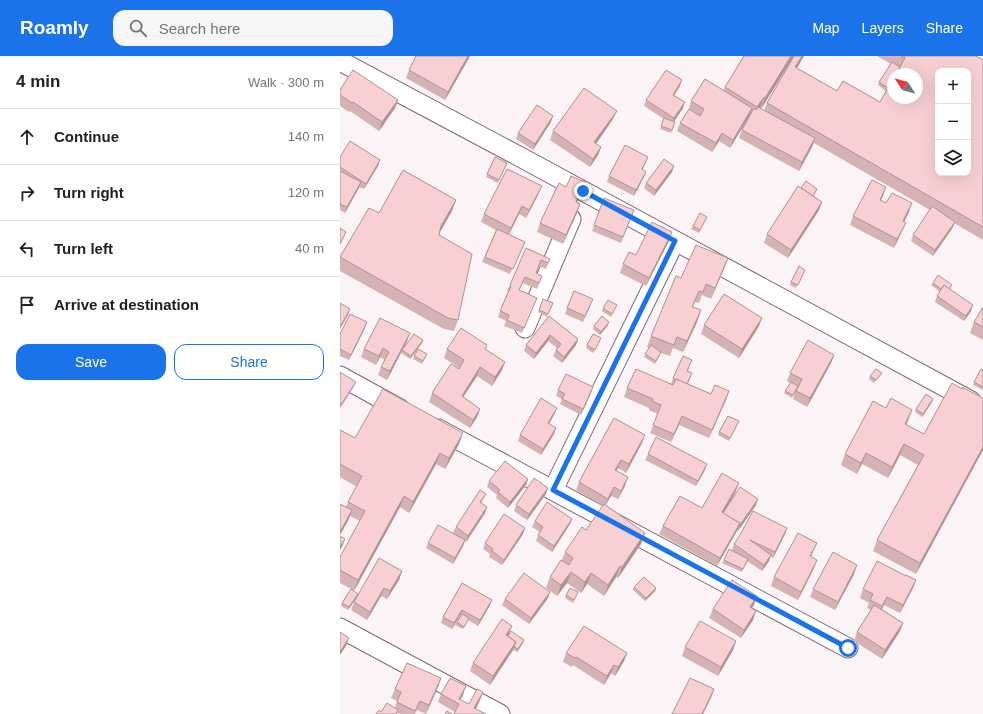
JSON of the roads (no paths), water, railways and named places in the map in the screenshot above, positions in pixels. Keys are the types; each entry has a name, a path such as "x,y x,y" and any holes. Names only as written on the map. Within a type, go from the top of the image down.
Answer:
{"street":[{"path":"340,61 982,407"},
{"path":"524,328 583,191"},
{"path":"553,490 675,241"},
{"path":"340,376 848,648"},
{"path":"340,628 500,714"}]}
